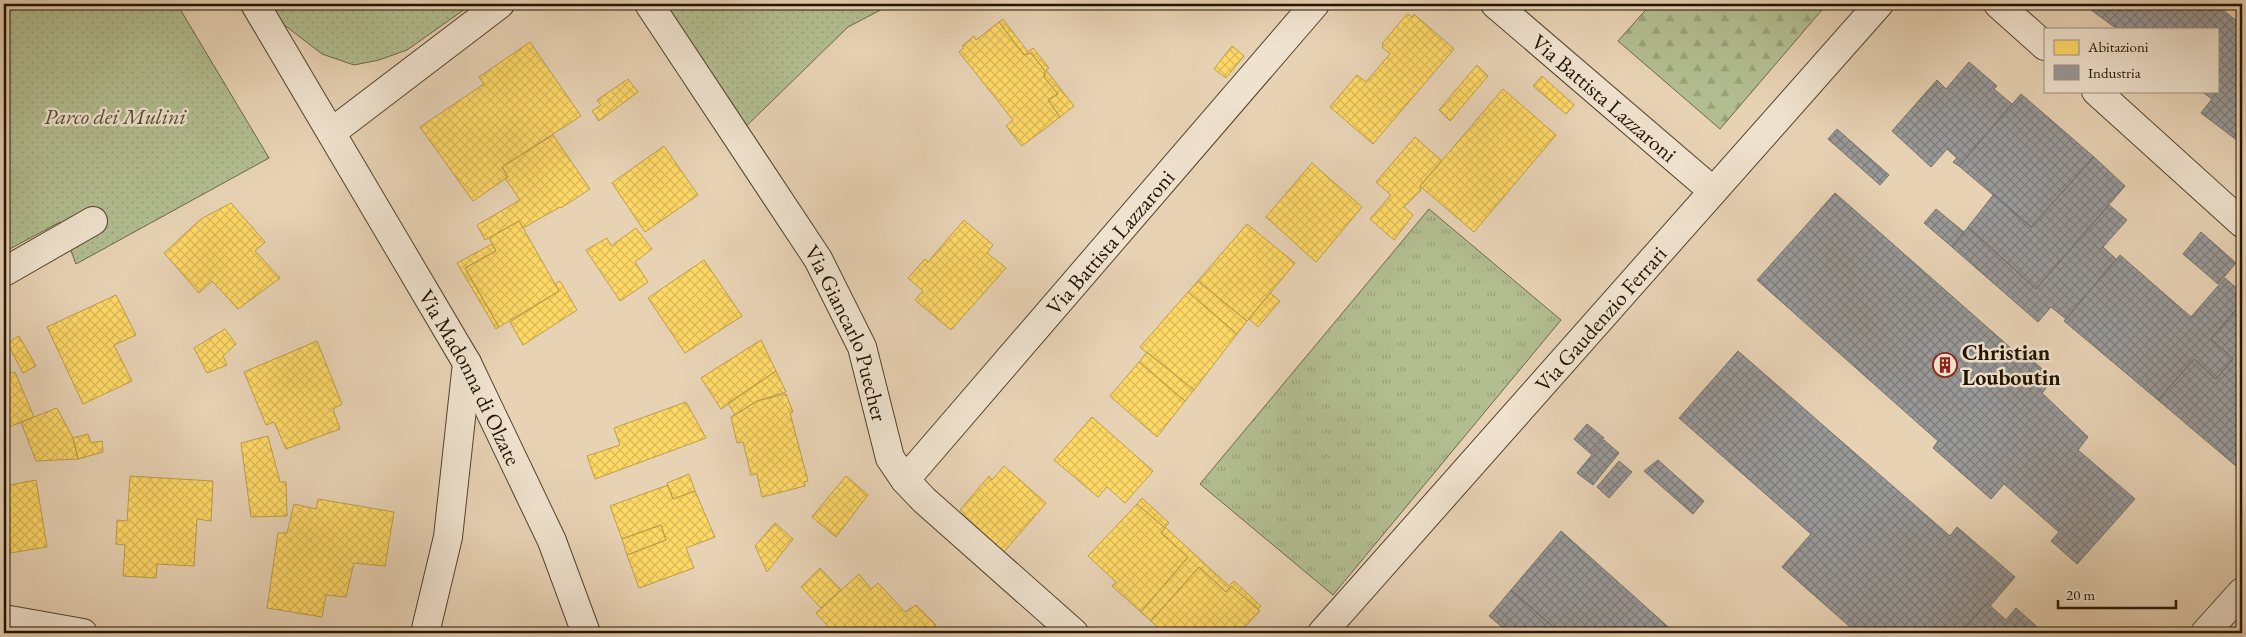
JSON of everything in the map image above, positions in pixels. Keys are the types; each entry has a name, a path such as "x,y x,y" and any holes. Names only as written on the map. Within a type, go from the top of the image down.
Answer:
{"street":[{"name":"Via Madonna di Olzate","path":"255,4 467,363 552,541 586,633"},
{"path":"332,132 500,4"},
{"name":"Via Giancarlo Puecher","path":"649,4 818,259 862,347 890,458 905,480 924,500 1074,633"},
{"name":"Via Battista Lazzaroni","path":"905,480 1314,4"},
{"name":"Via Battista Lazzaroni","path":"1494,4 1713,191"},
{"name":"Via Gaudenzio Ferrari","path":"1322,633 1879,4"},
{"path":"1998,4 2044,45"},
{"path":"2097,92 2242,223"},
{"path":"4,272 93,221"},
{"path":"425,633 448,537 467,363"},
{"path":"2205,633 2242,592"},
{"path":"4,619 83,633"}],"green space":[{"name":"Parco dei Mulini","path":"4,4 177,4 269,158 76,264 60,222 4,252"},
{"path":"271,4 472,4 407,50 379,60 354,65 322,54 283,24"},
{"path":"635,4 892,4 848,27 732,140"},
{"path":"1651,4 1827,4 1720,129 1618,41"},
{"path":"1429,209 1561,320 1333,595 1200,484"}],"building: Abitazioni":[{"path":"1407,14 1412,17 1414,14 1454,49 1373,144 1330,107 1357,75 1366,82 1390,54 1382,47 1382,44"},
{"path":"1003,19 1028,52 1033,48 1049,68 1046,70 1074,106 1060,117 1048,100 1058,94 1044,77 1045,71 1031,53 1024,55 999,22"},
{"path":"999,22 1024,55 1031,53 1045,71 1044,77 1058,94 1048,100 1060,117 1022,146 1006,126 1013,120 959,52 964,48 962,46 974,36 976,40"},
{"path":"530,42 581,116 502,167 508,177 473,201 420,127 484,84 479,77"},
{"path":"1232,46 1244,56 1226,78 1214,69"},
{"path":"1477,65 1488,76 1450,121 1439,110"},
{"path":"1542,76 1574,105 1566,114 1533,86"},
{"path":"628,79 638,92 599,121 592,111 601,105 597,100"},
{"path":"1503,89 1556,135 1474,232 1420,186"},
{"path":"553,135 590,189 561,208 523,228 519,221 485,240 477,225 520,200 505,178 508,177 502,167"},
{"path":"1415,137 1442,161 1420,186 1421,190 1404,207 1413,215 1394,240 1370,219 1391,195 1376,182"},
{"path":"664,146 698,195 645,232 612,183"},
{"path":"1312,163 1362,207 1316,262 1266,217"},
{"path":"231,203 265,242 255,251 280,278 238,309 212,281 199,293 164,253 201,219"},
{"path":"964,220 993,245 987,253 1006,268 951,330 915,300 923,291 908,278 925,259 928,262"},
{"path":"519,221 559,291 499,327 465,268 496,251 489,238"},
{"path":"1247,224 1295,263 1247,321 1198,281"},
{"path":"636,228 652,249 635,262 648,282 620,301 586,250 607,238 611,246"},
{"path":"492,244 496,251 465,268 499,327 496,329 457,263"},
{"path":"704,260 742,316 685,353 648,298"},
{"path":"560,281 577,310 523,345 510,322 559,291 555,284"},
{"path":"1198,281 1247,321 1237,334 1188,292"},
{"path":"1188,292 1237,334 1194,390 1140,347"},
{"path":"1270,293 1280,301 1258,327 1249,319"},
{"path":"116,295 136,335 114,345 132,381 83,404 47,327"},
{"path":"225,329 236,344 223,356 227,365 207,373 194,348"},
{"path":"19,336 36,366 23,373 7,343"},
{"path":"761,340 776,371 721,409 701,378"},
{"path":"317,341 342,404 333,409 340,429 286,449 274,422 266,425 244,372"},
{"path":"1147,352 1194,390 1185,401 1139,362"},
{"path":"4,354 11,373 15,372 34,417 4,429"},
{"path":"1139,362 1185,401 1157,437 1110,396"},
{"path":"776,371 786,392 757,401 735,415 728,403"},
{"path":"786,394 793,412 790,413 808,481 804,482 805,486 762,497 757,474 751,475 743,442 737,443 731,417 757,401"},
{"path":"686,402 706,438 595,479 587,456 620,445 614,428"},
{"path":"57,408 73,438 78,459 36,461 21,422"},
{"path":"1092,417 1153,471 1125,503 1107,487 1098,497 1054,460"},
{"path":"88,434 91,443 102,441 103,452 78,459 73,438"},
{"path":"268,436 280,482 286,482 287,516 251,517 241,443"},
{"path":"1004,466 1046,503 1003,553 960,517 964,513 960,510 989,476 992,480"},
{"path":"689,474 695,491 673,499 667,483"},
{"path":"130,476 213,481 211,521 197,519 194,566 157,564 156,578 123,576 125,545 116,544 117,520 127,521"},
{"path":"846,476 868,495 836,537 812,517"},
{"path":"36,480 47,547 4,554 4,486"},
{"path":"668,485 673,499 695,491 715,537 686,548 694,568 639,588 627,555 666,540 661,525 622,539 610,506"},
{"path":"1142,498 1169,523 1165,527 1229,586 1234,581 1261,606 1258,609 1231,586 1226,592 1199,567 1151,621 1141,612 1188,557 1161,533 1165,528 1137,504"},
{"path":"318,499 394,512 385,566 354,563 346,597 326,595 322,617 267,608 278,533 287,533 294,504 316,509"},
{"path":"1137,504 1165,528 1161,533 1188,557 1141,612 1112,586 1116,582 1088,556"},
{"path":"775,523 793,539 767,572 755,546"},
{"path":"661,525 666,540 627,555 622,539"},
{"path":"1199,567 1226,592 1231,586 1260,611 1239,633 1164,633 1151,621"},
{"path":"820,568 841,590 821,608 801,587"},
{"path":"859,574 871,589 878,583 905,612 916,605 936,625 927,633 834,633 816,613"}],"building: Industria":[{"path":"2083,4 2215,4 2242,25 2242,144 2201,113 2212,99 2202,92 2218,92 2218,28 2116,28"},
{"path":"1969,62 1997,86 1994,89 2012,104 1959,166 1953,162 1957,158 1947,149 1931,167 1892,131 1937,80 1946,89"},
{"path":"2021,94 2094,157 2031,227 1959,166"},
{"path":"1837,129 1889,175 1880,185 1828,139"},
{"path":"2094,157 2125,186 2036,289 1968,227 1994,194 2031,227"},
{"name":"Christian Louboutin","path":"1835,193 2013,350 2017,346 2053,379 2042,393 2088,437 2078,450 2135,499 2077,564 2051,541 2059,532 2004,484 1991,499 1933,448 1938,441 1757,280"},
{"path":"2109,205 2127,220 2103,247 2116,259 2066,319 2051,307 2038,322 1952,247 1968,227 2036,289"},
{"path":"1936,209 1964,232 1952,247 1924,223"},
{"path":"2201,232 2236,263 2218,284 2183,254"},
{"path":"2120,255 2191,317 2225,278 2242,293 2242,303 2211,339 2233,359 2216,379 2194,359 2158,400 2064,321"},
{"path":"2242,303 2242,471 2158,400 2194,359 2216,379 2233,359 2211,339"},
{"path":"1738,351 1950,536 1957,527 2015,577 1990,606 1987,603 1961,633 1857,633 1782,567 1811,534 1679,418"},
{"path":"1587,424 1604,438 1591,454 1574,439"},
{"path":"1604,440 1619,453 1593,485 1577,473"},
{"path":"1658,460 1704,501 1693,514 1644,471"},
{"path":"1619,461 1632,472 1609,498 1597,487"},
{"path":"1561,531 1675,633 1560,633 1511,590"},
{"path":"1511,590 1560,633 1509,633 1489,616"},
{"path":"1987,603 2006,620 2016,608 2044,633 1961,633"},
{"path":"1428,628 1435,633 1423,633"}],"place":[{"name":"Christian Louboutin","path":"1945,365"}]}
